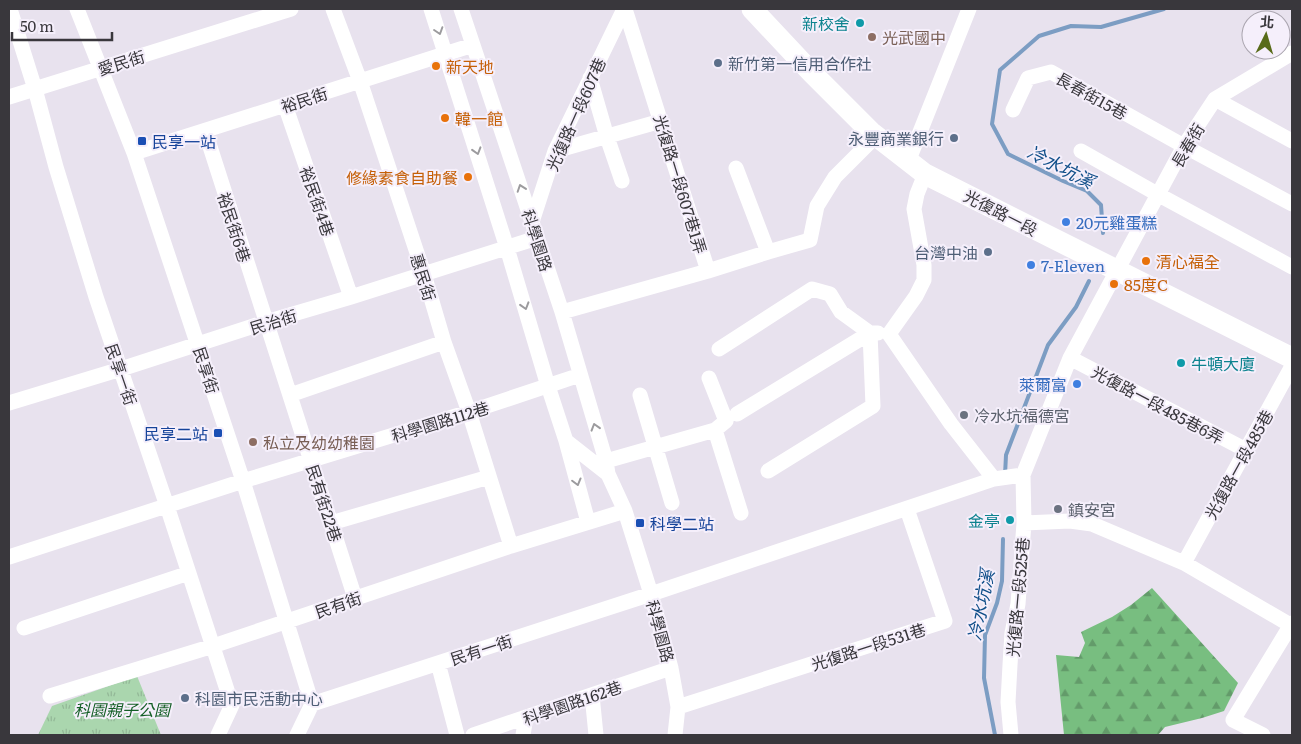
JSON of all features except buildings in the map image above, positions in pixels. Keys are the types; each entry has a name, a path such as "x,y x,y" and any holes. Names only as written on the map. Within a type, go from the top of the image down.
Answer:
{"main road":[{"name":"光復路一段","path":"752,9 812,73 876,136 925,174 1292,358"}],"street":[{"name":"民享一街","path":"10,9 36,89 56,166 96,297 232,705 218,735"},
{"name":"民享街","path":"77,9 134,153 199,345 312,704"},
{"name":"愛民街","path":"9,97 291,9"},
{"name":"惠民街","path":"334,9 424,274 444,342 469,412 511,546"},
{"name":"科學園路","path":"431,9 507,248 566,441 588,522"},
{"name":"科學園路","path":"461,9 562,312 607,468 625,511 650,594 671,668 678,707 675,735"},
{"name":"光復路一段607巷","path":"532,222 555,151 625,9"},
{"name":"光復路一段607巷1弄","path":"625,9 708,271 810,240 817,206 834,177 876,136"},
{"path":"908,162 969,9"},
{"name":"裕民街","path":"134,153 473,45"},
{"name":"長春街","path":"1117,270 1184,146 1215,99 1282,60"},
{"name":"長春街15巷","path":"1013,110 1028,78 1051,72 1184,146"},
{"path":"590,78 622,181"},
{"path":"1215,99 1292,141"},
{"name":"裕民街4巷","path":"285,105 351,297"},
{"path":"555,151 661,121"},
{"name":"裕民街6巷","path":"205,131 266,322"},
{"path":"1184,146 1292,204"},
{"path":"1081,151 1292,267"},
{"path":"736,168 768,252"},
{"path":"889,334 916,296 924,280 924,265 914,209 917,194 925,174"},
{"name":"民治街","path":"9,403 537,238"},
{"name":"光復路一段525巷","path":"1011,735 1008,702 1012,633 1018,604 1024,523 1023,475 1070,358 1117,270"},
{"path":"562,312 708,271"},
{"path":"719,349 812,289 830,294 842,312 870,332 889,334 951,424 994,479"},
{"name":"民有街22巷","path":"266,322 355,598"},
{"path":"737,414 870,332"},
{"path":"768,471 873,406 870,332"},
{"path":"290,395 444,342"},
{"name":"光復路一段485巷6弄","path":"1070,358 1246,450"},
{"name":"光復路一段485巷","path":"1184,563 1292,366"},
{"name":"科學園路112巷","path":"9,557 243,481 469,412 580,375"},
{"path":"607,468 655,447 715,430 726,421 709,378"},
{"path":"640,395 672,503"},
{"path":"715,430 741,513"},
{"name":"科學園路","path":"566,441 607,468"},
{"path":"650,594 994,479 1023,475"},
{"path":"331,523 489,477"},
{"name":"光復路一段531巷","path":"678,707 945,621 907,509"},
{"name":"民有街","path":"50,696 213,646 511,546 625,511"},
{"path":"1024,523 1070,521 1092,524 1184,563 1292,624 1233,720"},
{"path":"24,628 189,573"},
{"name":"民有一街","path":"312,704 650,594"},
{"path":"438,664 457,735"},
{"name":"科學園路162巷","path":"473,735 671,668"},
{"path":"592,695 596,735"},
{"path":"298,735 312,704"},
{"path":"523,735 526,717"},
{"path":"1233,720 1255,735"},
{"path":"1233,720 1263,735"}],"green space":[{"path":"1152,588 1238,683 1224,711 1165,727 1158,735 1064,735 1056,655 1079,657 1085,643 1081,632 1112,617"},
{"name":"科園親子公園","path":"137,676 161,735 38,735 52,706"}],"waterway":[{"name":"冷水坑溪","path":"1103,233 1101,205 1087,191 1008,154 992,124 1000,70 1039,36 1071,26 1101,27 1164,9"},
{"name":"冷水坑溪","path":"1005,475 1006,455 1048,345 1076,307 1089,281"},
{"name":"冷水坑溪","path":"995,735 984,678 985,635 997,603 1002,581 1003,539"}],"place":[{"name":"新校舍","path":"860,23"},
{"name":"光武國中","path":"872,37"},
{"name":"新竹第一信用合作社","path":"718,63"},
{"name":"新天地","path":"436,66"},
{"name":"韓一館","path":"445,118"},
{"name":"永豐商業銀行","path":"954,138"},
{"name":"民享一站","path":"142,141"},
{"name":"修緣素食自助餐","path":"468,177"},
{"name":"20元雞蛋糕","path":"1066,222"},
{"name":"台灣中油","path":"988,252"},
{"name":"清心福全","path":"1146,261"},
{"name":"7-Eleven","path":"1031,265"},
{"name":"85度C","path":"1114,284"},
{"name":"牛頓大廈","path":"1181,363"},
{"name":"萊爾富","path":"1077,384"},
{"name":"冷水坑福德宮","path":"964,415"},
{"name":"民享二站","path":"218,433"},
{"name":"私立及幼幼稚園","path":"253,442"},
{"name":"鎮安宮","path":"1058,509"},
{"name":"金亭","path":"1010,520"},
{"name":"科學二站","path":"640,523"},
{"name":"科園市民活動中心","path":"185,698"}]}
